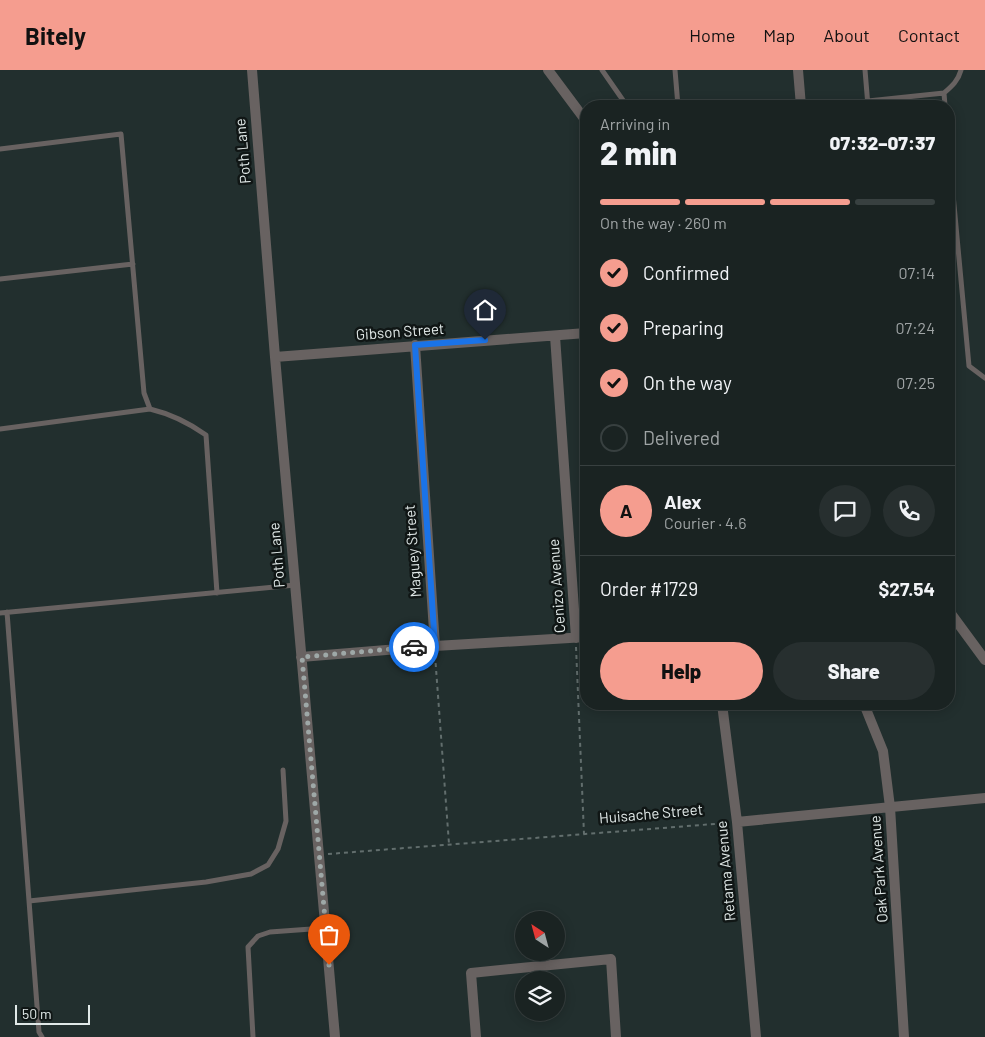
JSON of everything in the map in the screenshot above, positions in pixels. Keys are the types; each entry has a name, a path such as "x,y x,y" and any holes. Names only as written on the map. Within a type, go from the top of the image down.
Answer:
{"street":[{"name":"Poth Lane","path":"252,70 275,357 335,1037"},
{"path":"548,70 580,113"},
{"path":"798,70 800,100"},
{"name":"Gibson Street","path":"275,357 580,334"},
{"name":"Cenizo Avenue","path":"555,336 580,626"},
{"name":"Maguey Street","path":"415,345 435,646"},
{"path":"955,619 985,660"},
{"path":"302,657 435,646 580,638"},
{"name":"Retama Avenue","path":"723,710 737,822 756,1037"},
{"name":"Oak Park Avenue","path":"866,710 883,751 890,807 904,1037"},
{"path":"737,822 985,798"},
{"path":"476,1037 471,973 611,959 616,1037"}],"lane":[{"path":"602,70 623,100"},
{"path":"675,70 678,100"},
{"path":"865,70 868,100"},
{"path":"896,100 944,93 954,84 961,70"},
{"path":"944,93 945,100"},
{"path":"0,148 121,134 144,393 150,409"},
{"path":"955,222 969,366 985,378"},
{"path":"0,279 133,264"},
{"path":"0,429 150,409 166,413 195,427 206,435 217,593"},
{"path":"0,613 295,585"},
{"path":"7,612 39,1032 42,1037"},
{"path":"29,901 206,882 251,874 268,865 278,849 286,821 284,770"},
{"path":"253,1037 248,947 258,937 270,932 326,928"}],"path":[{"path":"435,646 449,844"},
{"name":"Cenizo Avenue","path":"582,710 584,834"},
{"name":"Huisache Street","path":"319,854 737,822"}],"way so far":[{"path":"329,965 302,657 414,647"}],"route":[{"path":"414,647 435,646 415,345 485,340"}]}
